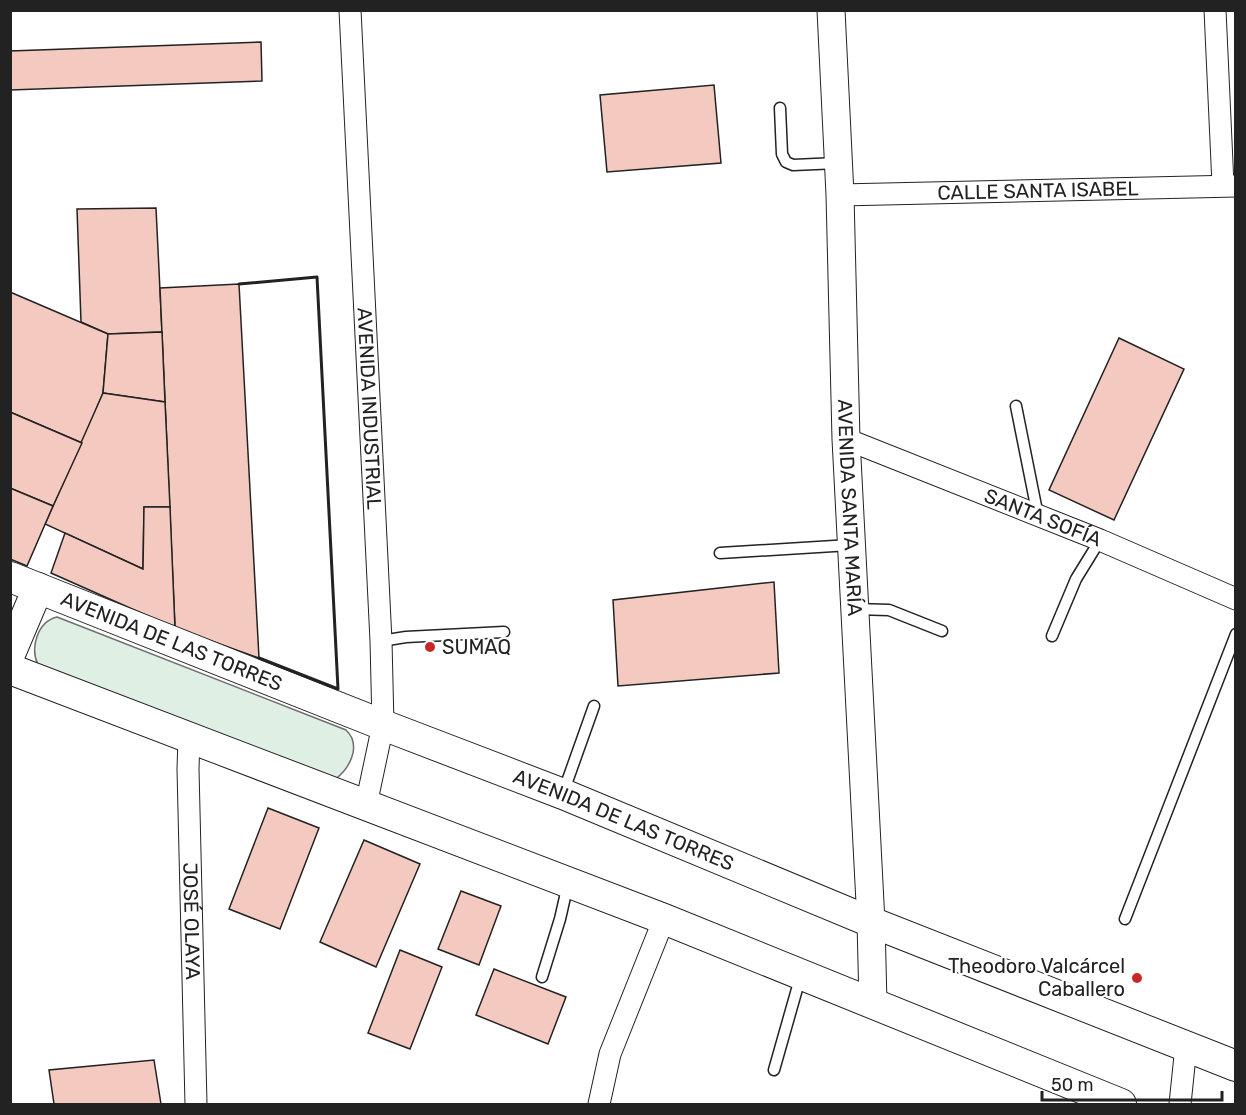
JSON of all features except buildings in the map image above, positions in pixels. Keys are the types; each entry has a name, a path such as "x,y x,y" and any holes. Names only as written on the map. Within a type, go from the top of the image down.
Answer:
{"main road":[{"name":"AVENIDA DE LAS TORRES","path":"10,577 563,794 871,922 1236,1066"},
{"path":"10,654 38,588"},
{"path":"10,669 664,919 1121,1104"}],"street":[{"name":"AVENIDA INDUSTRIAL","path":"350,10 381,641 383,725 366,805"},
{"name":"AVENIDA SANTA MARÍA","path":"831,10 840,195 846,440 871,922 873,1004"},
{"path":"1215,10 1229,185"},
{"name":"CALLE SANTA ISABEL","path":"840,195 1229,185"},
{"name":"SANTA SOFÍA","path":"846,440 1100,540 1236,599"},
{"name":"JOSÉ OLAYA","path":"189,738 188,780 196,1104"},
{"path":"599,1104 610,1054 664,919"},
{"path":"1180,1104 1186,1046"}],"lane":[{"path":"780,108 782,154 786,162 793,165 838,163"},
{"path":"1016,406 1038,516"},
{"path":"1052,636 1076,579 1100,540"},
{"path":"720,553 851,545"},
{"path":"854,609 889,610 942,631"},
{"path":"381,641 406,637 504,632"},
{"path":"1125,919 1236,634"},
{"path":"563,794 594,706"},
{"path":"542,977 560,919 568,883"},
{"path":"774,1070 801,975"}],"green space":[{"path":"57,617 346,730 353,743 349,763 334,780 38,665 35,651 37,636 44,624"}],"wall":[{"path":"239,284 317,277 338,689 259,658"}],"place":[{"name":"SUMAQ","path":"430,647"},
{"name":"Theodoro Valcárcel Caballero","path":"1137,978"}]}
